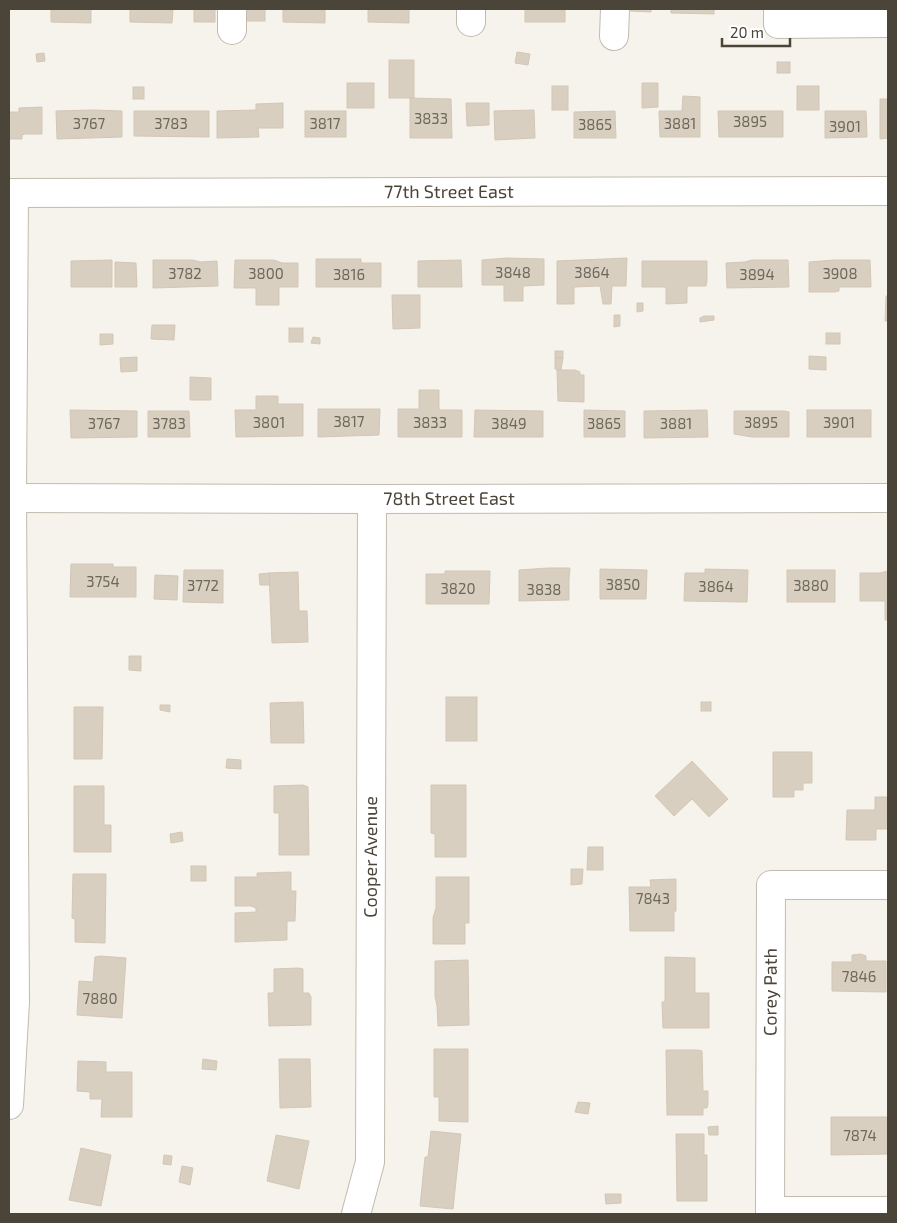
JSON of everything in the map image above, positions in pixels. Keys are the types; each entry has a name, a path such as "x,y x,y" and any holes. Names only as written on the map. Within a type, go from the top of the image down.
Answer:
{"street":[{"path":"614,36 615,9"},
{"path":"778,16 888,23"},
{"name":"77th Street East","path":"11,193 888,191"},
{"path":"9,1105 15,1002 10,498 11,193"},
{"name":"78th Street East","path":"10,498 888,498"},
{"name":"Cooper Avenue","path":"356,1214 370,1162 372,499"},
{"name":"Corey Path","path":"770,1213 771,885 888,885"},
{"path":"770,1213 888,1210"}],"building":[{"path":"51,9 91,9 91,23 51,22"},
{"path":"130,9 173,9 172,23 130,22"},
{"path":"194,9 215,9 215,22 194,22"},
{"path":"244,9 265,9 265,21 244,21"},
{"path":"283,9 325,9 325,23 283,22"},
{"path":"368,9 409,9 409,23 368,22"},
{"path":"525,9 565,9 565,22 525,22"},
{"path":"630,9 651,9 651,12 630,11"},
{"path":"671,9 714,9 714,14 671,13"},
{"path":"517,52 530,54 528,65 515,63"},
{"path":"44,53 45,61 37,62 36,54"},
{"path":"389,60 414,60 414,98 389,98"},
{"path":"777,62 790,62 790,73 777,73"},
{"path":"347,83 374,83 374,108 347,108"},
{"path":"642,83 658,83 658,107 642,108"},
{"path":"552,86 568,86 568,110 552,110"},
{"path":"797,86 819,86 819,110 797,110"},
{"path":"133,87 144,87 144,99 133,99"},
{"path":"683,96 700,97 700,137 660,137 659,111 682,111"},
{"path":"410,98 451,99 452,138 410,138"},
{"path":"880,99 888,99 888,138 880,139"},
{"path":"283,103 283,128 258,128 259,137 217,138 217,111 256,110 256,104"},
{"path":"466,103 489,103 489,125 467,126"},
{"path":"42,107 42,134 25,134 22,135 22,139 9,139 9,112 19,112 19,108"},
{"path":"534,110 535,138 495,140 494,111"},
{"path":"56,111 122,111 122,137 57,139"},
{"path":"134,111 209,111 209,137 134,136"},
{"path":"305,111 346,111 346,137 305,137"},
{"path":"615,111 616,138 574,138 574,112"},
{"path":"718,111 783,111 783,137 719,137"},
{"path":"825,111 866,111 867,137 825,138"},
{"path":"507,258 544,259 544,285 523,286 523,301 504,301 504,285 482,285 482,260"},
{"path":"627,258 626,286 612,286 611,304 603,304 600,286 574,287 574,304 557,304 557,261"},
{"path":"316,259 361,259 361,263 381,263 381,287 316,287"},
{"path":"112,260 112,287 71,287 71,261"},
{"path":"153,260 217,261 218,286 153,288"},
{"path":"235,260 274,260 282,263 298,263 298,287 279,287 279,305 256,305 256,288 234,288"},
{"path":"461,260 462,287 418,287 418,261"},
{"path":"752,260 788,260 789,287 727,288 726,263"},
{"path":"870,260 871,287 839,287 839,291 835,292 809,292 809,262"},
{"path":"642,261 707,261 706,286 687,286 687,303 666,304 666,287 642,287"},
{"path":"115,262 136,263 137,287 115,287"},
{"path":"392,295 420,295 420,328 393,329"},
{"path":"886,296 888,296 888,321 885,321"},
{"path":"637,303 643,303 643,311 637,312"},
{"path":"614,315 620,315 620,326 614,327"},
{"path":"714,316 714,320 700,322 700,318"},
{"path":"152,325 175,325 174,340 151,339"},
{"path":"289,328 303,328 303,342 289,342"},
{"path":"826,333 840,333 840,344 826,344"},
{"path":"100,334 113,334 113,344 100,345"},
{"path":"313,337 320,338 320,344 311,343"},
{"path":"555,351 563,351 563,358 555,358"},
{"path":"809,356 826,357 826,370 809,369"},
{"path":"137,357 137,371 121,372 120,358"},
{"path":"555,358 563,358 561,370 555,369"},
{"path":"557,370 575,370 580,372 580,375 584,375 584,402 558,401"},
{"path":"190,377 211,378 211,400 190,400"},
{"path":"419,390 439,390 439,410 462,410 462,437 398,437 398,409 419,409"},
{"path":"256,396 278,396 278,404 303,404 303,436 236,437 235,410 256,410"},
{"path":"318,409 380,409 379,435 318,437"},
{"path":"70,410 137,411 137,437 71,438"},
{"path":"475,410 543,411 543,437 474,437"},
{"path":"584,410 625,411 625,437 584,437"},
{"path":"707,410 708,437 644,438 644,411"},
{"path":"807,410 871,410 871,437 807,437"},
{"path":"148,411 189,411 190,437 148,437"},
{"path":"734,411 789,412 789,437 752,437 734,434"},
{"path":"71,564 113,564 113,567 136,567 136,597 70,597"},
{"path":"570,568 569,600 519,601 519,570"},
{"path":"600,569 647,570 646,599 600,599"},
{"path":"705,569 748,570 747,602 684,601 685,573 705,573"},
{"path":"184,570 223,570 223,603 183,602"},
{"path":"787,570 835,570 835,602 787,602"},
{"path":"445,571 490,571 489,604 426,604 426,574 445,574"},
{"path":"888,571 888,620 885,620 885,601 860,601 860,573"},
{"path":"298,572 299,611 307,611 308,642 272,643 269,573"},
{"path":"269,573 270,585 260,585 259,574"},
{"path":"155,575 178,576 177,600 154,599"},
{"path":"129,656 141,656 141,671 129,670"},
{"path":"446,697 477,697 477,741 446,741"},
{"path":"303,702 304,743 271,743 270,703"},
{"path":"701,702 711,702 711,711 701,711"},
{"path":"160,705 170,705 170,712 160,710"},
{"path":"74,707 103,707 102,759 74,759"},
{"path":"773,752 812,752 812,783 803,783 803,790 794,790 794,797 773,797"},
{"path":"227,759 241,760 241,769 226,768"},
{"path":"692,761 728,799 709,817 692,799 674,816 655,796"},
{"path":"303,785 308,787 309,855 279,855 279,813 274,813 274,786"},
{"path":"431,785 466,785 466,857 435,857 435,834 431,833"},
{"path":"74,786 104,786 104,825 111,825 111,852 74,852"},
{"path":"875,797 888,797 888,829 876,829 876,840 846,840 847,810 875,810"},
{"path":"182,832 183,841 171,843 170,834"},
{"path":"588,847 603,847 603,870 587,870"},
{"path":"191,866 206,866 206,881 191,881"},
{"path":"571,869 583,869 582,884 571,885"},
{"path":"291,872 291,891 296,891 295,921 287,921 287,940 235,942 235,913 256,912 256,908 251,906 235,906 235,877 257,877 257,873"},
{"path":"73,874 106,874 105,943 75,942 75,919 72,918"},
{"path":"436,877 469,877 469,923 465,923 465,944 433,944"},
{"path":"676,879 674,931 630,931 629,887 651,887 650,880"},
{"path":"861,954 866,956 866,961 886,961 886,992 832,991 832,962 852,962 852,955"},
{"path":"95,957 126,958 122,1018 77,1015 79,981 93,982"},
{"path":"665,957 695,958 695,993 709,993 709,1028 663,1028 662,1002 665,1002"},
{"path":"468,960 469,1025 438,1026 435,996 435,961"},
{"path":"274,969 303,969 303,993 309,993 311,997 311,1025 269,1026 268,993 274,993"},
{"path":"434,1049 468,1049 468,1122 439,1121 439,1097 434,1097"},
{"path":"666,1050 702,1051 703,1091 708,1091 708,1104 707,1108 703,1108 703,1115 667,1115"},
{"path":"203,1059 217,1061 216,1070 202,1069"},
{"path":"279,1059 310,1059 311,1107 280,1108"},
{"path":"78,1061 106,1062 106,1072 132,1072 132,1117 101,1117 102,1099 90,1099 90,1092 77,1091"},
{"path":"578,1102 590,1103 588,1114 575,1112"},
{"path":"831,1117 888,1117 888,1154 831,1155"},
{"path":"718,1126 718,1135 709,1135 708,1127"},
{"path":"431,1131 461,1134 453,1209 420,1206 425,1157 428,1157"},
{"path":"676,1134 704,1134 704,1155 707,1155 707,1201 677,1201"},
{"path":"276,1135 309,1141 299,1189 267,1181"},
{"path":"81,1148 111,1155 101,1206 69,1200"},
{"path":"164,1155 172,1156 171,1165 163,1164"},
{"path":"182,1166 193,1168 190,1185 179,1182"},
{"path":"605,1194 621,1194 621,1203 606,1204"}]}
